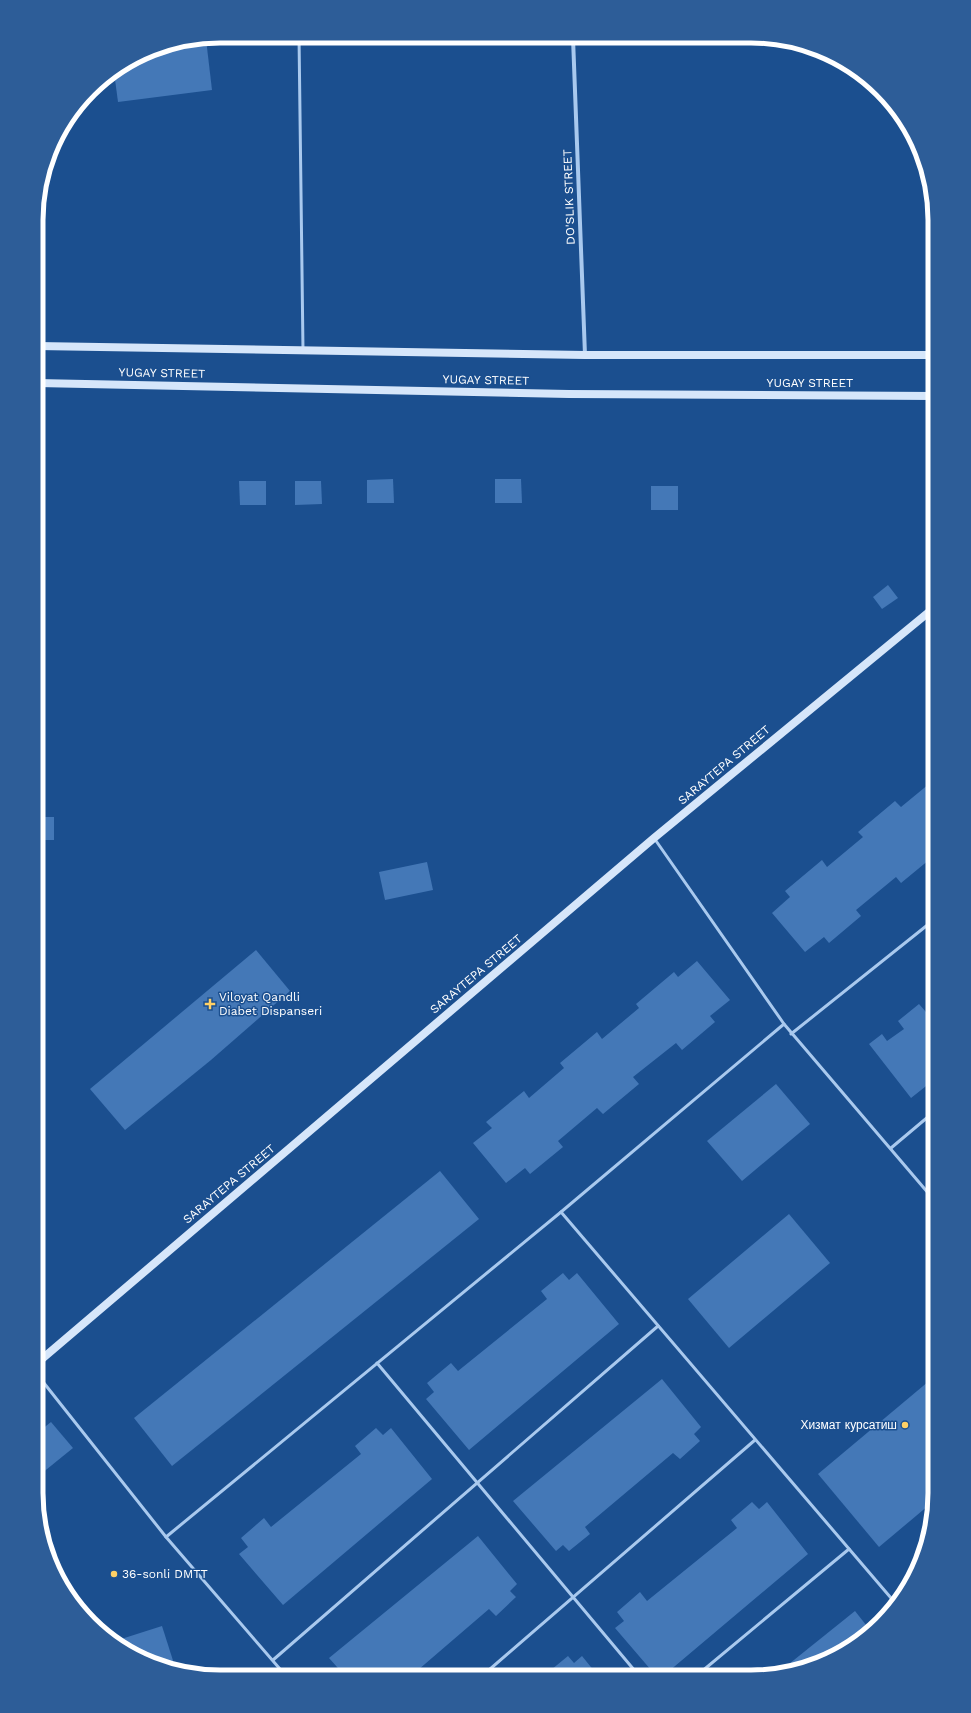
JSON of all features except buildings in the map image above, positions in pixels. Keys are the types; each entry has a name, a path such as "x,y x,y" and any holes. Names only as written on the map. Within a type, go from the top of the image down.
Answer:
{"main road":[{"path":"43,346 585,355 928,355"},
{"name":"YUGAY STREET","path":"43,383 569,394 928,396"},
{"name":"SARAYTEPA STREET","path":"43,1358 654,838 928,613"}],"street":[{"name":"DO'SLIK STREET","path":"573,43 585,355"}],"lane":[{"path":"298,43 303,350"},
{"path":"654,838 791,1034 928,1193"},
{"path":"791,1034 928,925"},
{"path":"166,1537 561,1212 784,1024"},
{"path":"891,1148 928,1117"},
{"path":"561,1212 892,1599"},
{"path":"273,1660 658,1326"},
{"path":"377,1362 634,1670"},
{"path":"43,1382 166,1537 281,1670"},
{"path":"489,1670 755,1440"},
{"path":"703,1670 849,1549"}],"place":[{"name":"Viloyat Qandli Diabet Dispanseri","path":"210,1004"},
{"name":"Хизмат курсатиш","path":"905,1425"},
{"name":"36-sonli DMTT","path":"114,1574"}]}
